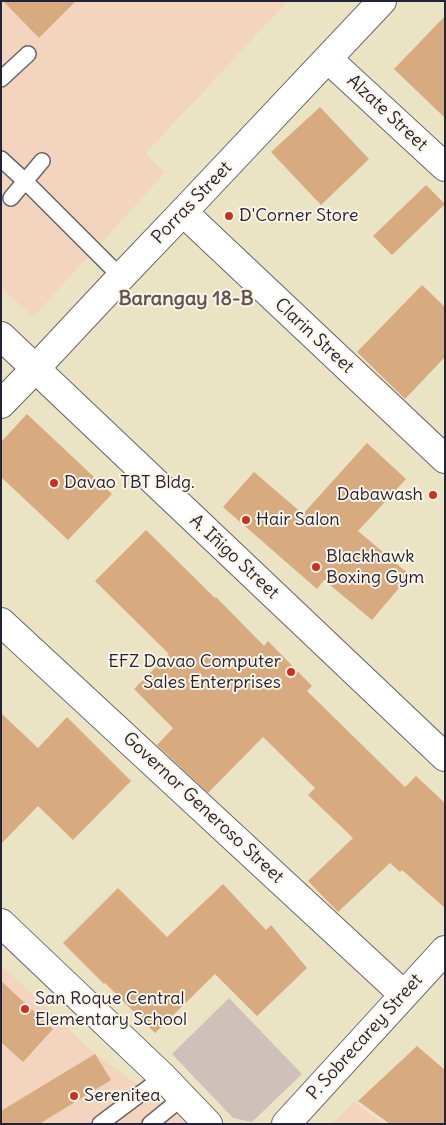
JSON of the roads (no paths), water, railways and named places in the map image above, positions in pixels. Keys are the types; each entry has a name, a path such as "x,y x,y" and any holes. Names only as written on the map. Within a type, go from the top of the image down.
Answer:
{"street":[{"name":"Porras Street","path":"1,404 382,1"},
{"name":"Alzate Street","path":"328,58 445,167"},
{"name":"Clarin Street","path":"183,212 445,459"},
{"name":"A. Iñigo Street","path":"1,336 445,757"},
{"name":"Governor Generoso Street","path":"1,622 404,994"},
{"path":"1,923 163,1077 208,1124"},
{"name":"P. Sobrecarey Street","path":"286,1124 445,950"}],"lane":[{"path":"1,79 28,54"},
{"path":"1,159 121,277"},
{"path":"11,198 42,161"},
{"path":"105,1122 163,1077"},
{"path":"150,1124 183,1097"}],"place":[{"name":"D'Corner Store","path":"229,216"},
{"name":"Davao TBT Bldg.","path":"54,483"},
{"name":"Dabawash","path":"433,495"},
{"name":"Hair Salon","path":"246,520"},
{"name":"Blackhawk Boxing Gym","path":"316,567"},
{"name":"EFZ Davao Computer Sales Enterprises","path":"291,672"},
{"name":"San Roque Central Elementary School","path":"25,1009"},
{"name":"Serenitea","path":"74,1096"}],"district":[{"name":"Barangay 18-B","path":"186,299"}]}
